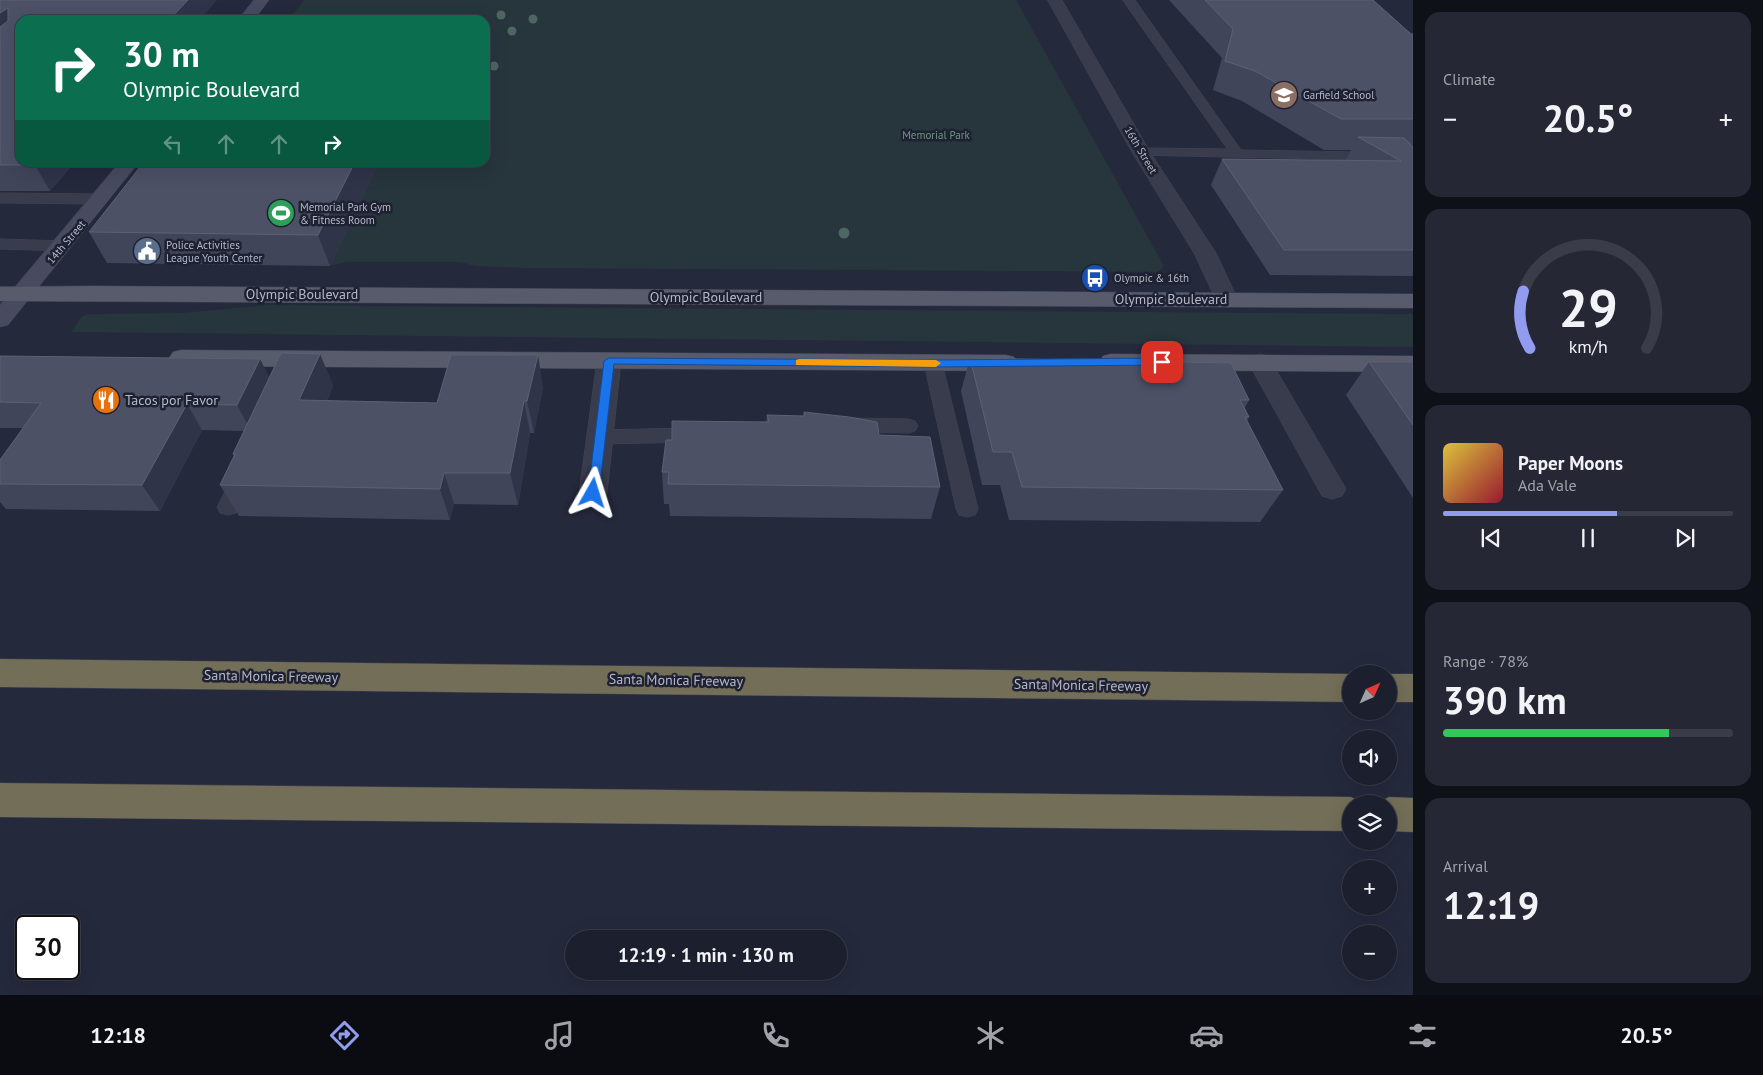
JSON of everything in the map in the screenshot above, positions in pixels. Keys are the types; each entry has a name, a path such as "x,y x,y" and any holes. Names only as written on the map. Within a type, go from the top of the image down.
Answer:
{"highway":[{"name":"Santa Monica Freeway","path":"0,673 1342,688"},
{"path":"1398,688 1413,688"},
{"path":"0,800 1342,814"},
{"path":"1397,814 1413,815"}],"main road":[{"name":"Olympic Boulevard","path":"11,294 1413,301"},
{"path":"160,358 292,368 609,361 1032,363"},
{"path":"1091,362 1413,364"}],"street":[{"path":"250,15 262,0"},
{"name":"16th Street","path":"1055,0 1141,152 1205,253 1227,300"},
{"name":"14th Street","path":"0,320 11,294 63,246 126,167"},
{"path":"593,493 609,361"},
{"path":"1260,362 1332,489"}],"lane":[{"path":"1129,0 1237,154"},
{"path":"1141,152 1413,157"},
{"path":"0,198 101,199"},
{"path":"0,244 63,246"},
{"path":"933,364 967,509"},
{"path":"831,425 908,426"},
{"path":"600,437 716,435"},
{"path":"228,507 252,456"}],"green space":[{"name":"Memorial Park","path":"304,0 1016,0 1164,266 1158,272 524,268 475,266 460,262 347,262 330,266 107,263 179,167 490,167 490,15 293,15"},
{"path":"269,305 1413,314 1413,347 71,332 82,316 89,314 181,313"}],"building":[{"path":"0,0 188,0 174,15 15,15 15,165 0,165 0,27 8,21 8,8 0,13"},
{"path":"1205,0 1373,0 1413,34 1413,119 1341,119 1255,71 1225,61 1233,29"},
{"path":"1358,137 1404,138 1413,147 1413,250 1284,250 1222,159 1401,161"},
{"path":"140,167 352,167 318,235 89,232"},
{"path":"281,353 320,354 299,400 437,403 451,355 538,355 527,401 524,401 510,473 444,473 440,489 220,485"},
{"path":"0,356 260,359 237,405 187,404 142,485 0,484 0,460 41,403 0,402"},
{"path":"970,358 1231,363 1249,400 1240,400 1249,417 1245,417 1283,490 1022,487 1012,452 993,452"},
{"path":"1369,362 1413,362 1413,425"},
{"path":"804,412 877,422 879,435 930,437 940,487 668,484 669,472 662,472 666,440 672,440 672,421 769,422 767,415 804,416"}],"slow traffic":[{"path":"799,362 936,363"}],"place":[{"name":"Garfield School","path":"1284,95"},
{"name":"Memorial Park Gym & Fitness Room","path":"281,213"},
{"name":"Police Activities League Youth Center","path":"147,251"},
{"name":"Olympic & 16th","path":"1095,278"},
{"name":"Tacos por Favor","path":"106,400"}],"route":[{"path":"593,493 609,361 933,364 1162,362"}]}
